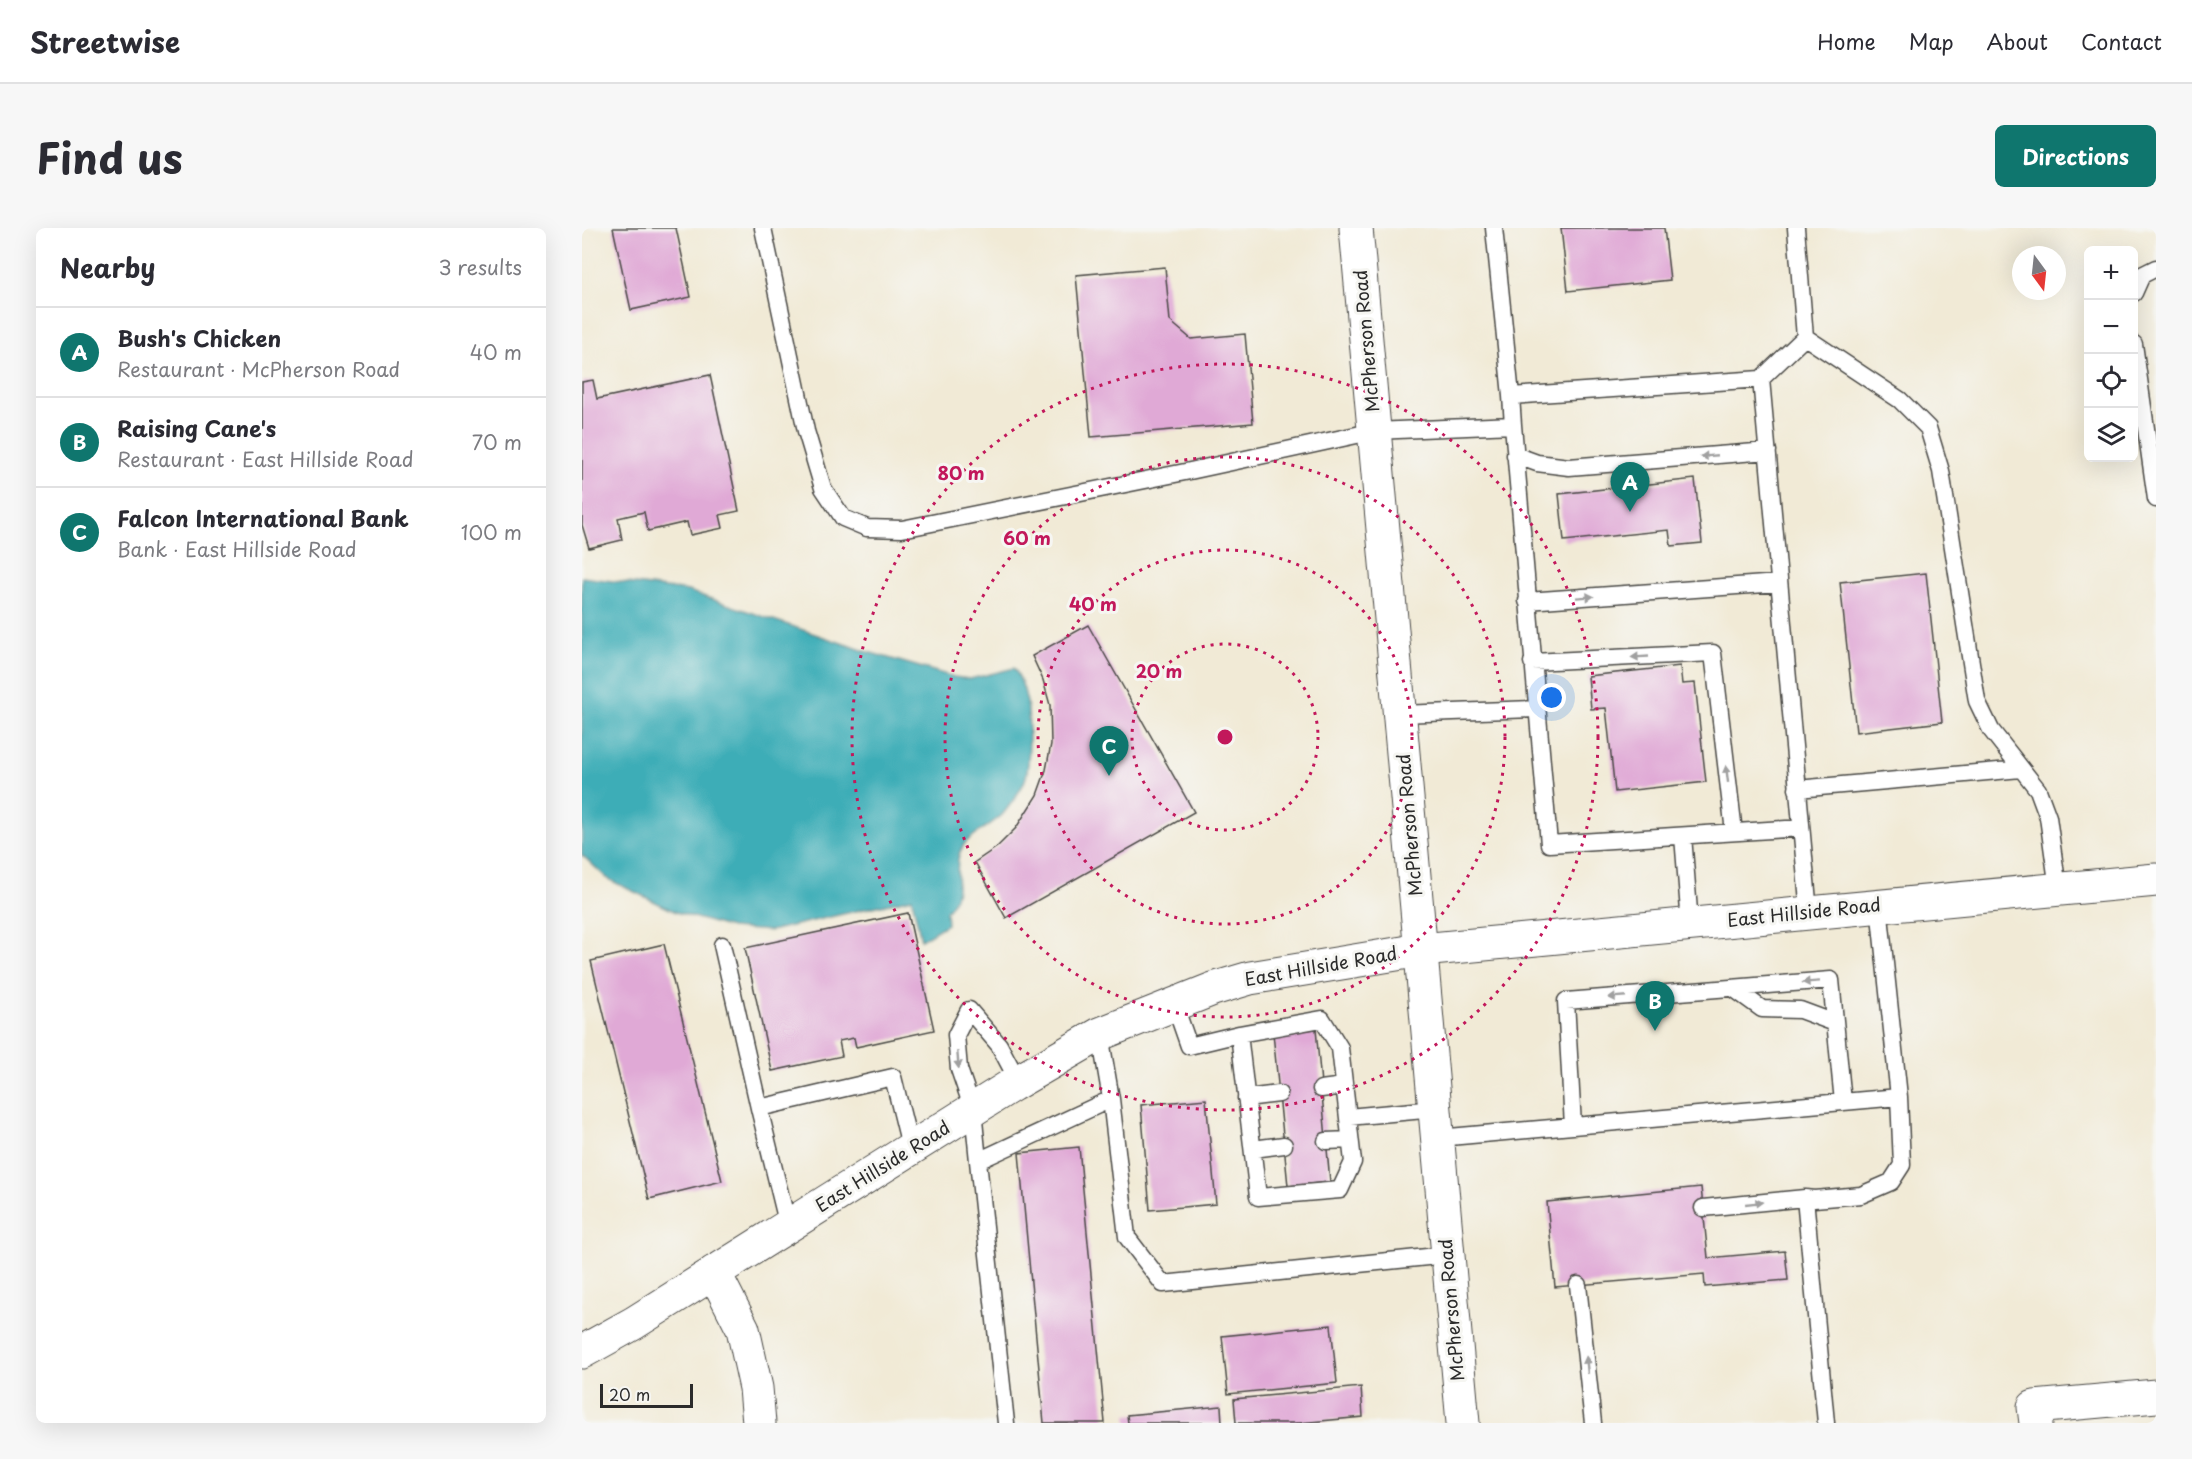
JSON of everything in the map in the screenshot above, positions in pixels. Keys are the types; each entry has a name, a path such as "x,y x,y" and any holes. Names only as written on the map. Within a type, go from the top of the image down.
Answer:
{"street":[{"name":"McPherson Road","path":"1356,228 1463,1423"},
{"name":"East Hillside Road","path":"582,1352 634,1323 1018,1081 1100,1034 1213,989 1250,978 1421,950 2156,880"},
{"path":"714,1272 743,1329 756,1388 759,1423"},
{"path":"2035,1415 2156,1396"}],"lane":[{"path":"763,228 806,431 823,488 843,518 867,528 902,529 1179,474 1375,431 1513,425"},
{"path":"1494,228 1511,396 1548,844 1801,828"},
{"path":"1796,228 1805,338"},
{"path":"2138,283 2142,275 2156,268"},
{"path":"1511,396 1761,379 1805,338"},
{"path":"1805,338 1900,400 1928,428 1941,471 1977,701 1991,730 2038,790 2048,817 2058,889"},
{"path":"2134,354 2156,499"},
{"path":"1761,379 1809,913"},
{"path":"1515,455 1537,463 1569,467 1767,451"},
{"path":"1527,602 1779,583"},
{"path":"1532,662 1713,653 1734,832"},
{"path":"1400,714 1536,709"},
{"path":"1797,789 2021,769"},
{"path":"1683,836 1690,924"},
{"path":"1703,1208 1861,1195 1891,1182 1902,1165 1899,1097 1879,906"},
{"path":"722,945 788,1226"},
{"path":"1573,1126 1566,1001 1831,980 1843,1102"},
{"path":"1733,988 1762,1009 1800,1010 1835,1023"},
{"path":"1175,1006 1190,1046 1239,1034 1322,1019 1340,1048 1353,1162 1340,1190 1258,1197 1239,1034"},
{"path":"1006,1423 973,1110 959,1069 956,1035 969,1010 999,1045 1018,1081"},
{"path":"1100,1034 1111,1099 1127,1237 1163,1284 1447,1255"},
{"path":"759,1108 893,1077 911,1150"},
{"path":"1321,1089 1344,1086"},
{"path":"1246,1098 1279,1094"},
{"path":"1348,1117 1436,1123 1573,1126 1899,1097"},
{"path":"978,1161 1111,1099"},
{"path":"1326,1141 1350,1140"},
{"path":"1253,1149 1284,1145"},
{"path":"1805,1198 1826,1423"},
{"path":"1578,1285 1593,1423"}],"water":[{"path":"582,577 688,591 868,652 954,677 970,679 1014,668 1023,686 1027,705 1029,752 1027,774 1018,793 1002,815 963,846 959,854 956,895 946,911 947,924 921,940 912,898 770,931 731,928 676,912 608,879 582,855"}],"building":[{"path":"613,228 676,228 691,297 631,310"},
{"path":"1561,228 1664,228 1670,280 1568,291"},
{"path":"1165,267 1170,321 1191,339 1245,334 1253,423 1091,437 1076,275"},
{"path":"710,375 739,511 720,515 723,528 690,535 687,522 648,531 644,512 618,518 622,540 589,548 582,525 582,382 593,380 597,399"},
{"path":"1695,479 1702,543 1671,546 1669,530 1564,541 1559,494"},
{"path":"1926,573 1942,722 1856,732 1840,582"},
{"path":"1088,625 1194,812 1006,918 975,862 997,847 1016,828 1037,795 1046,770 1051,744 1050,705 1043,680 1032,656"},
{"path":"1680,666 1682,684 1695,683 1706,782 1615,792 1606,708 1591,709 1588,676"},
{"path":"908,913 934,1030 856,1047 854,1038 839,1041 842,1056 772,1071 745,948"},
{"path":"664,944 722,1181 649,1199 591,961"},
{"path":"1316,1029 1330,1182 1288,1186 1273,1033"},
{"path":"1206,1099 1216,1204 1150,1210 1141,1105"},
{"path":"1079,1147 1105,1423 1044,1423 1019,1153"},
{"path":"1701,1187 1708,1258 1785,1251 1788,1280 1705,1287 1704,1274 1555,1287 1547,1202"},
{"path":"1331,1325 1337,1383 1228,1394 1222,1336"},
{"path":"1361,1387 1363,1417 1299,1423 1236,1423 1234,1399"},
{"path":"1221,1406 1222,1423 1128,1423 1127,1415"}],"place":[{"name":"Bush's Chicken","path":"1630,512"},
{"name":"Falcon International Bank","path":"1109,776"},
{"name":"Raising Cane's","path":"1655,1031"}]}
